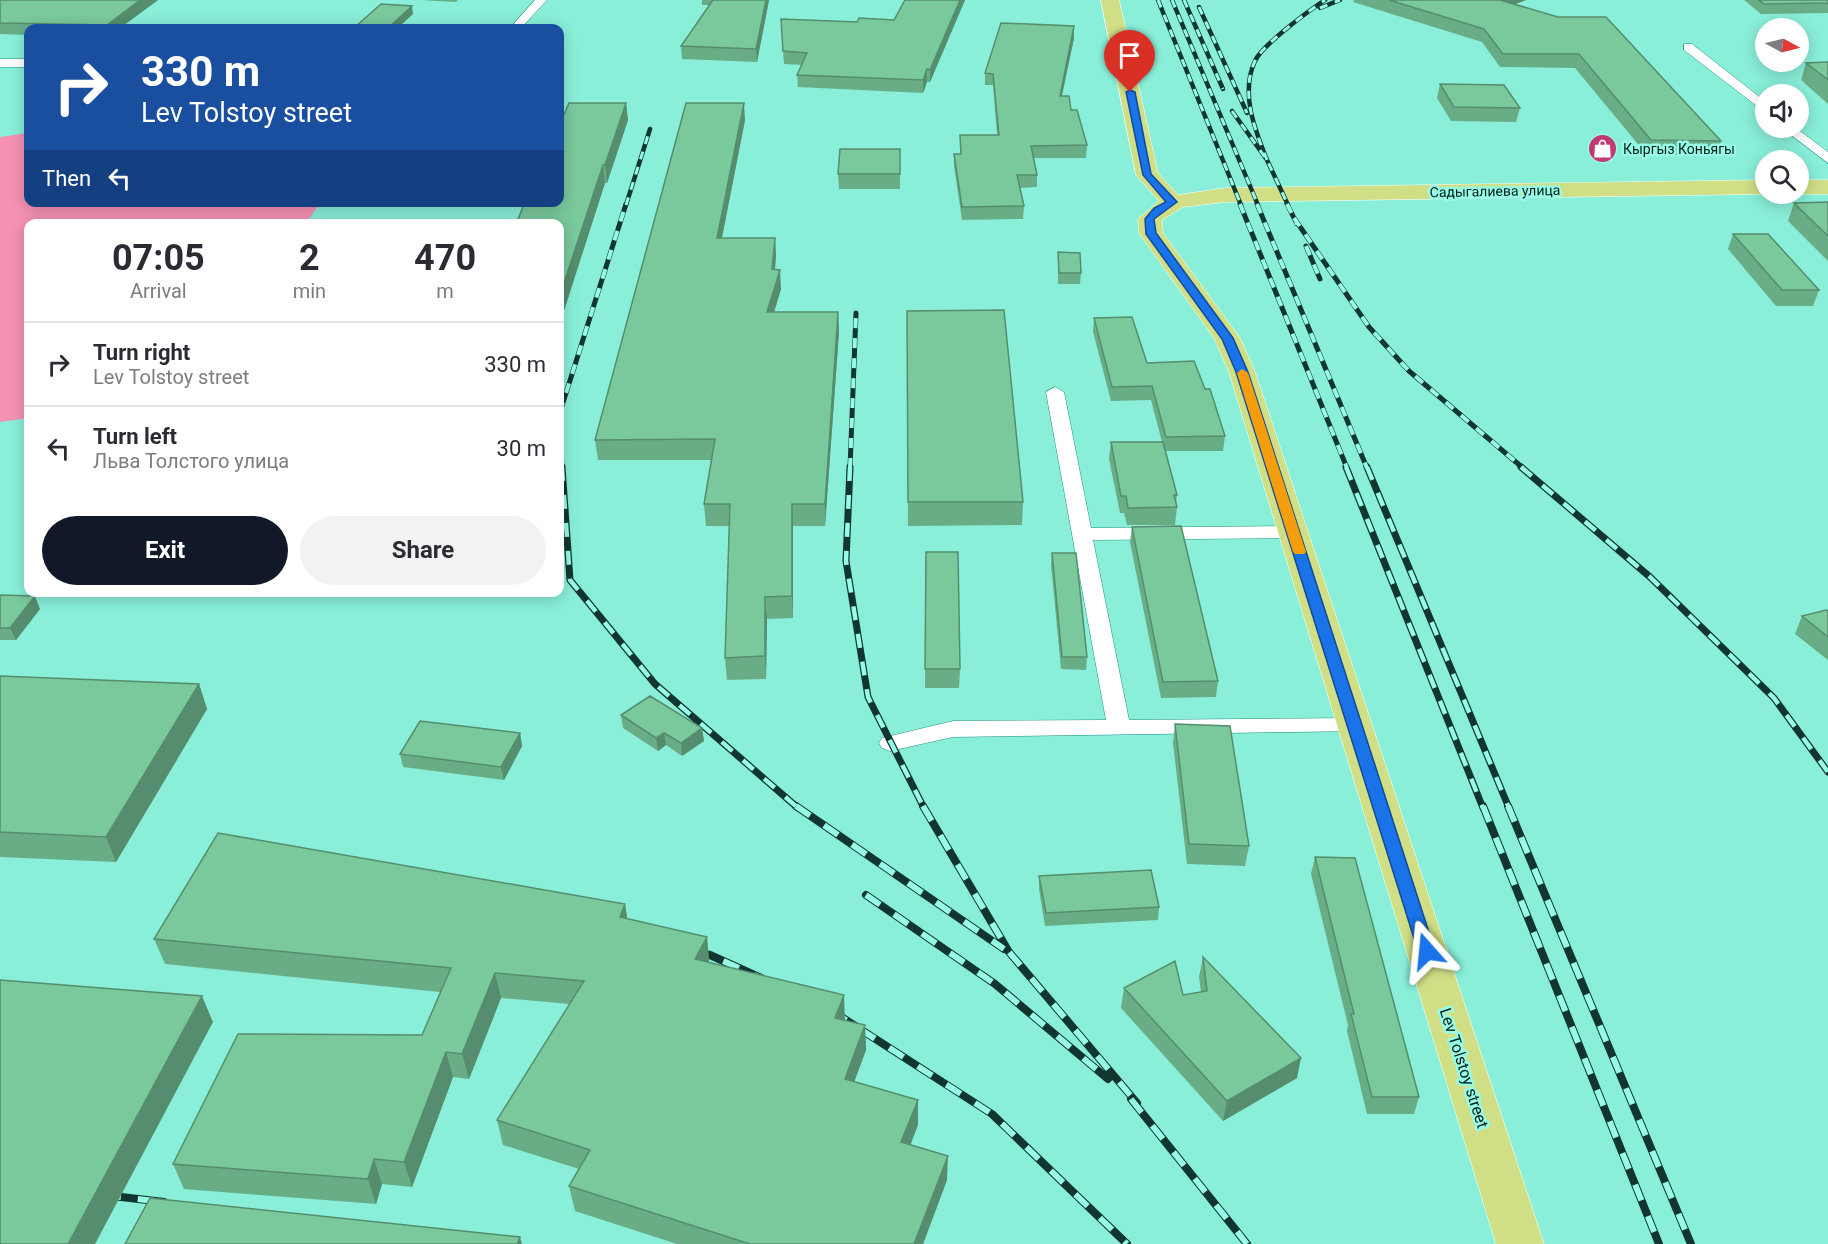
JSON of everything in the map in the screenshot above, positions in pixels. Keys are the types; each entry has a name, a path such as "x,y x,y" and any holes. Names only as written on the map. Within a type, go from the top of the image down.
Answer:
{"main road":[{"path":"1110,0 1147,175 1172,202"},
{"name":"Садыгалиева улица","path":"1172,202 1225,195 1755,187"},
{"path":"1809,187 1828,187"},
{"name":"Lev Tolstoy street","path":"1172,202 1157,210 1150,219 1151,234 1227,338 1242,372 1520,1244"}],"street":[{"path":"519,24 541,0"},
{"path":"1688,47 1755,100"},
{"path":"0,63 24,63"},
{"path":"1801,138 1828,159"},
{"path":"1055,392 1119,728"},
{"path":"1082,534 1293,532"},
{"path":"890,743 953,729 1355,726"}],"shaded area":[{"path":"24,134 24,207 317,207 309,219 24,219 24,419 0,422 0,137"}],"building":[{"path":"0,0 140,0 108,24 0,23"},
{"path":"713,0 766,0 756,49 681,46"},
{"path":"905,0 960,0 930,70 927,69 923,80 797,75 807,53 783,51 781,19 857,22 859,18 894,20"},
{"path":"1389,0 1500,0 1558,17 1606,17 1721,141 1651,140 1579,54 1503,54 1484,29"},
{"path":"1759,0 1828,0 1828,3 1764,4"},
{"path":"381,4 412,6 392,24 358,24"},
{"path":"1001,23 1074,26 1060,96 1069,96 1071,110 1077,110 1087,145 1031,146 1037,175 1017,175 1024,206 962,207 954,154 961,154 960,135 999,135 993,74 985,73"},
{"path":"1828,62 1828,80 1809,65 1809,63"},
{"path":"1440,84 1504,85 1520,108 1454,107"},
{"path":"569,103 626,103 564,283 564,219 518,219 523,207 564,207 564,115"},
{"path":"686,103 744,103 717,238 775,238 772,269 780,270 767,312 838,312 825,504 792,504 792,596 765,597 765,656 725,658 730,504 704,504 715,439 595,440"},
{"path":"840,149 900,149 900,174 838,174"},
{"path":"1828,202 1828,236 1795,204"},
{"path":"1733,234 1768,234 1819,290 1782,290"},
{"path":"1058,252 1080,253 1081,273 1059,273"},
{"path":"1004,310 1023,502 908,502 907,311"},
{"path":"1132,317 1147,363 1194,361 1205,389 1210,389 1225,436 1166,437 1152,386 1112,387 1094,318"},
{"path":"1111,442 1163,442 1177,495 1174,495 1177,507 1128,508 1126,496 1121,496"},
{"path":"1181,526 1218,681 1163,682 1132,527"},
{"path":"926,552 958,552 960,669 925,669"},
{"path":"1052,553 1076,553 1087,657 1062,657"},
{"path":"0,595 34,597 10,628 0,628"},
{"path":"1828,611 1828,637 1802,616"},
{"path":"0,676 199,684 106,837 0,832"},
{"path":"650,696 702,728 681,743 664,733 656,738 621,715"},
{"path":"420,721 520,733 501,767 400,754"},
{"path":"1175,724 1230,726 1249,846 1189,844"},
{"path":"218,833 625,904 620,917 707,937 695,959 844,995 835,1018 865,1025 845,1079 918,1100 901,1142 948,1156 914,1244 750,1244 569,1186 590,1150 497,1120 584,981 495,973 462,1054 446,1052 404,1162 374,1159 368,1179 173,1164 238,1034 422,1035 451,968 154,939"},
{"path":"1315,857 1355,858 1419,1097 1372,1097"},
{"path":"1151,870 1159,907 1046,913 1039,876"},
{"path":"1203,957 1301,1058 1227,1101 1124,988 1175,961 1183,995 1207,991"},
{"path":"0,980 202,996 68,1244 0,1244"},
{"path":"150,1198 520,1237 517,1244 125,1244"}],"railway":[{"path":"1158,0 1241,205"},
{"path":"1172,0 1258,205"},
{"path":"1184,0 1223,89"},
{"path":"1267,160 1254,124 1249,98 1251,73 1255,61 1276,37 1325,0"},
{"path":"1320,8 1340,0"},
{"path":"1199,7 1247,113"},
{"path":"1232,111 1267,160"},
{"path":"626,205 650,129"},
{"path":"1267,160 1288,205"},
{"path":"564,399 626,204"},
{"path":"1240,204 1347,468"},
{"path":"1257,204 1367,468"},
{"path":"1287,204 1294,218"},
{"path":"1294,218 1369,327 1409,371 1523,468"},
{"path":"1294,218 1297,224"},
{"path":"1306,246 1320,279"},
{"path":"850,468 856,313"},
{"path":"850,467 846,561 868,697 924,808"},
{"path":"1346,467 1483,808"},
{"path":"1367,467 1509,808"},
{"path":"1521,467 1650,577 1774,698 1828,772"},
{"path":"564,495 570,580 655,684 798,808"},
{"path":"796,806 1004,949"},
{"path":"923,806 1009,952 1137,1103"},
{"path":"1483,806 1659,1244"},
{"path":"1508,806 1691,1244"},
{"path":"866,895 995,984 1108,1079"},
{"path":"691,951 710,955 761,978"},
{"path":"832,1011 992,1114 1127,1244"},
{"path":"1131,1099 1247,1244"},
{"path":"104,1195 164,1202"}],"slow traffic":[{"path":"1242,373 1300,552"}],"place":[{"name":"Кыргыз Коньягы","path":"1602,149"}],"route":[{"path":"1130,92 1147,175 1172,202 1157,210 1150,219 1151,234 1181,277 1207,307 1227,338 1242,372 1427,951"}]}
